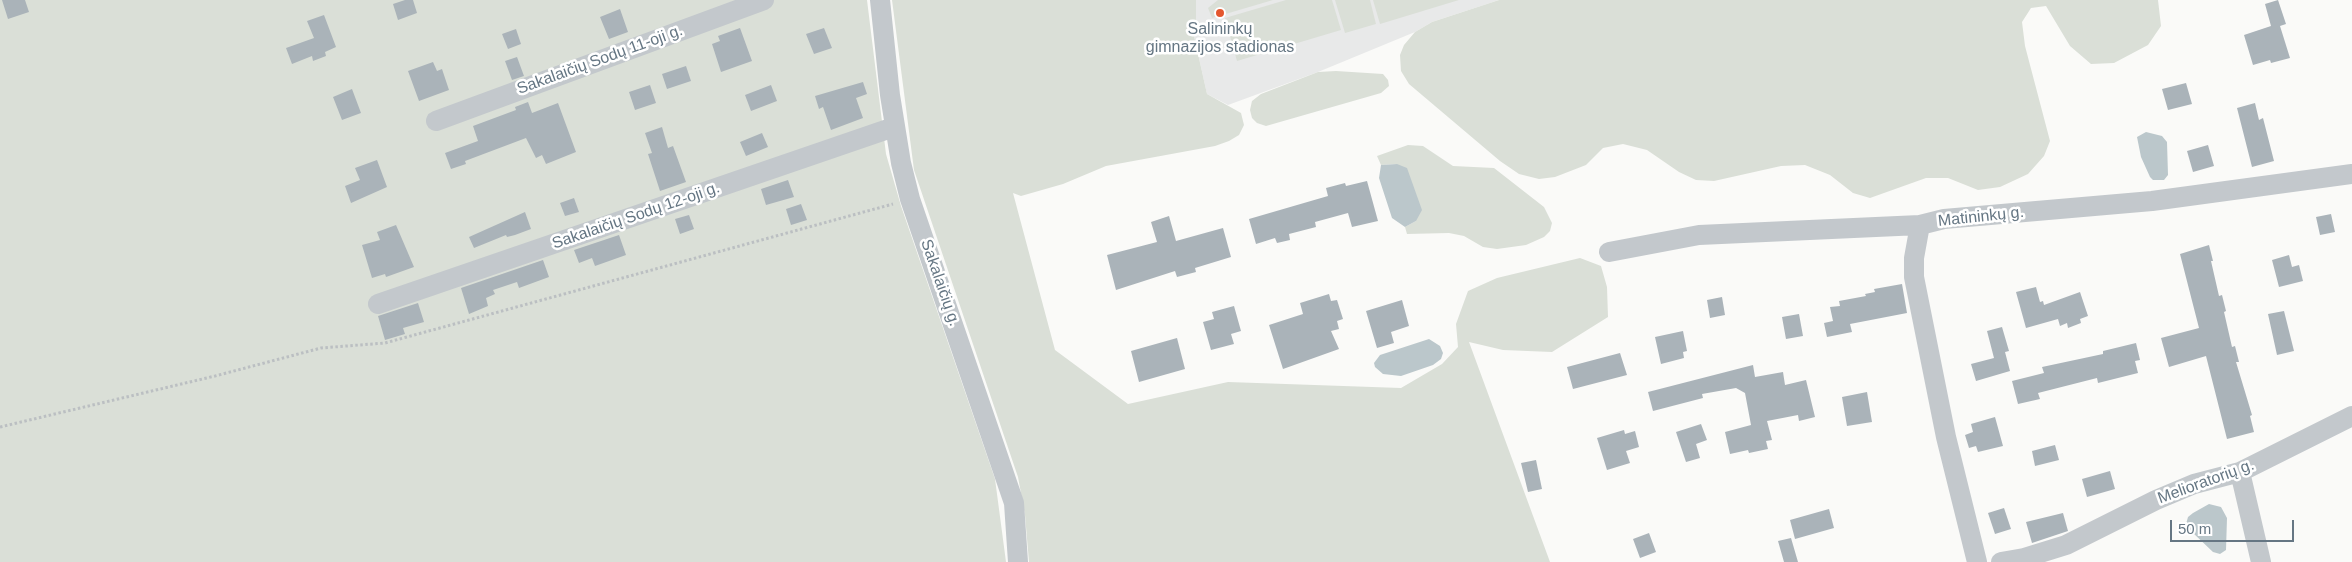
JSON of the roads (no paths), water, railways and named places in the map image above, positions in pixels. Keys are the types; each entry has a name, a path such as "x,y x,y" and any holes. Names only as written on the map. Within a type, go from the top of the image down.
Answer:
{"street":[{"name":"Sakalaičių Sodų 11-oji g.","path":"436,120 764,0"},
{"name":"Sakalaičių g.","path":"880,0 894,127 910,199 1014,503 1018,562"},
{"name":"Sakalaičių Sodų 12-oji g.","path":"378,304 894,127"},
{"name":"Matininkų g.","path":"1609,252 1700,235 1920,225 1944,219 2152,200 2352,174"},
{"path":"1920,225 1914,258 1914,277 1946,437 1977,562"},
{"name":"Melioratorių g.","path":"2001,562 2024,558 2066,545 2177,490 2240,472 2352,416"},
{"path":"2240,472 2261,562"}],"place":[{"name":"Salininkų gimnazijos stadionas","path":"1220,13"}]}
